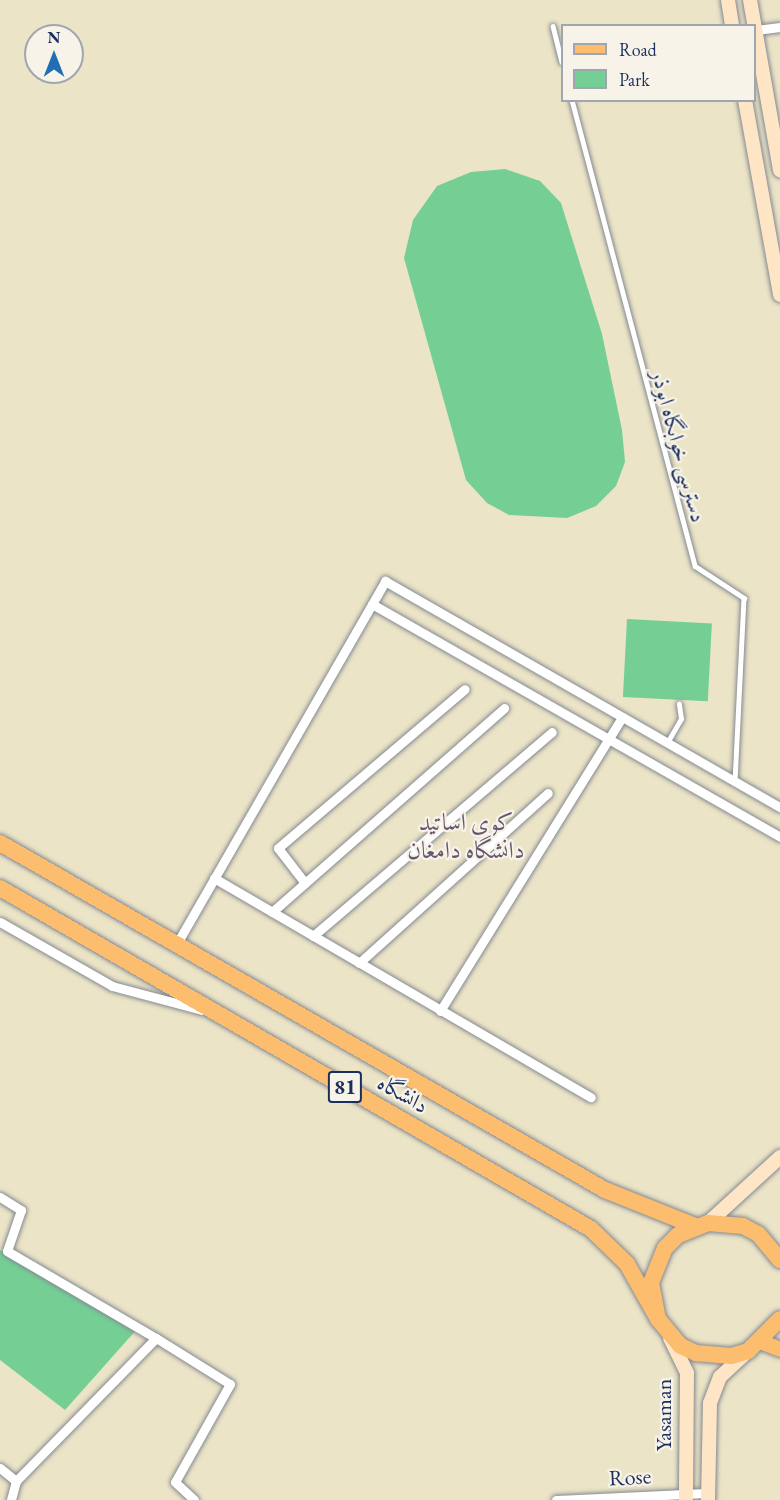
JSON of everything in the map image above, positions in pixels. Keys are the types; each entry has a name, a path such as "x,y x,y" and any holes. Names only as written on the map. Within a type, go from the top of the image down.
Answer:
{"highway":[{"name":"دانشگاه","path":"0,843 605,1190 701,1225"},
{"name":"دانشگاه","path":"0,888 591,1229 627,1264 658,1319"},
{"name":"81","path":"755,1346 731,1356 696,1353 668,1334 658,1319 652,1301 656,1265 672,1242 701,1225 743,1226 758,1234 780,1260"},
{"path":"755,1346 780,1319"}],"main road":[{"name":"81","path":"755,1346 780,1349"}],"street":[{"path":"728,0 732,24"},
{"path":"750,0 755,24"},
{"path":"780,27 756,30 780,170"},
{"path":"746,102 780,295"},
{"path":"176,945 385,582 780,807"},
{"path":"372,604 779,837"},
{"path":"305,883 278,848 465,688"},
{"path":"272,912 504,708"},
{"path":"440,1011 622,717"},
{"path":"313,936 552,732"},
{"path":"359,963 548,793"},
{"path":"214,878 440,1011 591,1096"},
{"path":"0,922 112,986 150,1000 216,1013"},
{"path":"701,1225 780,1157"},
{"path":"0,1197 21,1210 7,1251 230,1384 175,1482 194,1500"},
{"name":"Yasaman","path":"668,1334 687,1373 686,1497"},
{"path":"11,1500 16,1481 156,1338"},
{"name":"Yasaman","path":"707,1496 710,1403 720,1377 755,1346"},
{"path":"0,1468 16,1481"},
{"name":"Rose","path":"556,1500 707,1496"}],"lane":[{"path":"553,26 561,58"},
{"name":"دسترسی خوابگاه ابوذر","path":"573,102 695,566 744,598 735,781"},
{"path":"667,743 681,719 679,704"}],"green space":[{"path":"505,169 540,181 561,203 602,334 622,430 625,462 616,486 596,506 567,518 509,515 487,503 466,480 404,258 413,220 437,186 471,172"},
{"path":"627,619 712,623 708,701 623,697"},
{"path":"0,1250 138,1328 65,1410 0,1360"}],"district":[{"name":"کوی اساتید دانشگاه دامغان","path":"466,836"}]}
